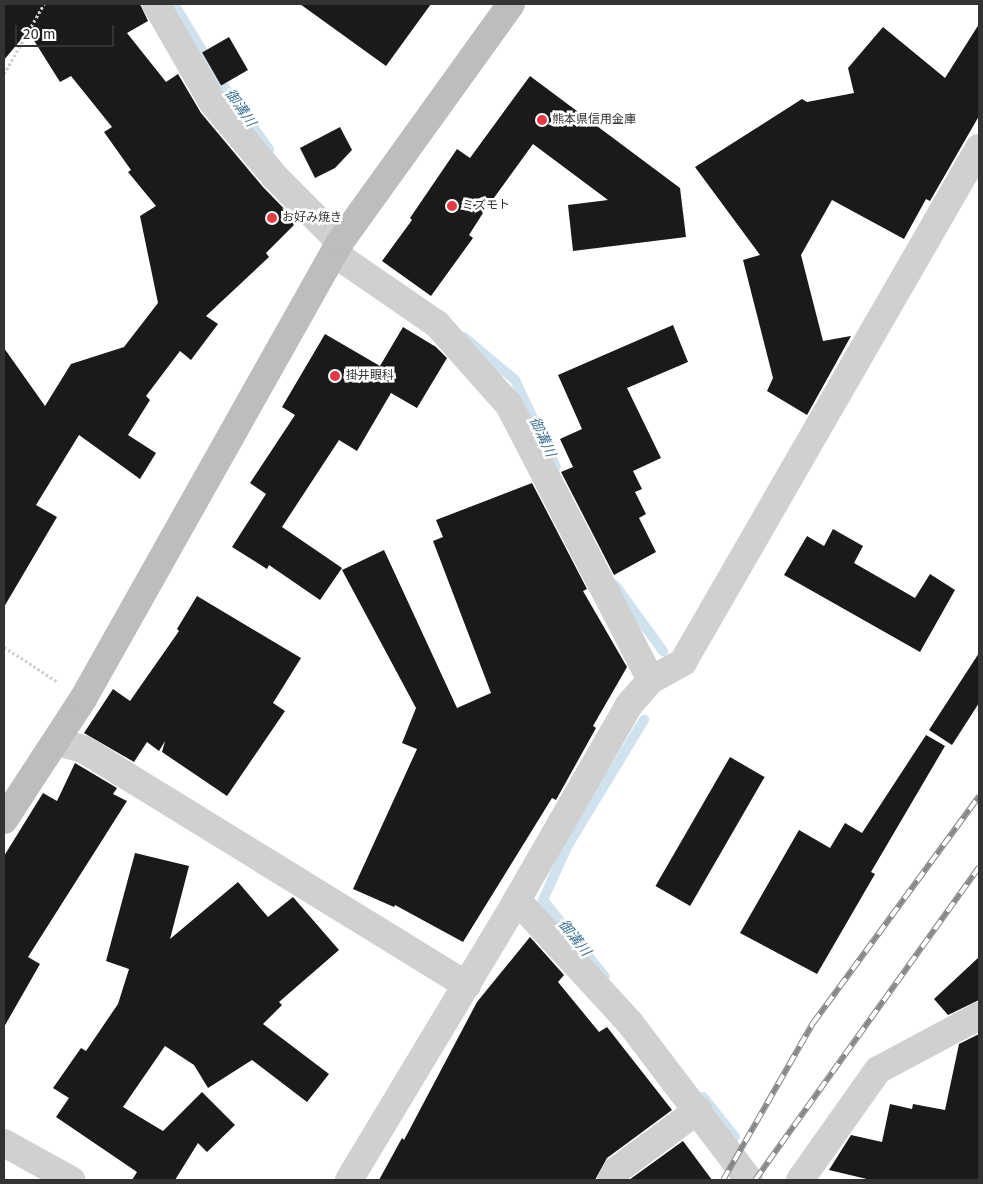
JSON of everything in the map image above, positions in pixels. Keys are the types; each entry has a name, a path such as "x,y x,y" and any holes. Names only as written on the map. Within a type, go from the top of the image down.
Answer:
{"street":[{"path":"156,4 213,103 337,248 437,324 509,405 651,680"},
{"path":"4,820 57,742 83,699 337,248 511,4"},
{"path":"349,1180 467,985 629,705 651,680 683,662 979,148"},
{"path":"57,742 83,750 467,985"},
{"path":"517,900 630,1023 750,1180"},
{"path":"800,1180 878,1070 979,1016"},
{"path":"611,1180 617,1170 698,1110"},
{"path":"4,1143 71,1180"}],"path":[{"path":"4,74 44,4"},
{"path":"4,648 83,699"}],"building":[{"path":"4,4 140,4 148,21 127,33 166,82 178,74 201,113 263,187 297,222 266,253 269,257 206,316 218,324 191,360 180,351 146,396 150,400 128,435 156,453 140,479 79,435 36,505 57,517 4,607 4,348 45,406 71,364 124,347 158,303 140,216 156,206 128,172 131,170 104,132 112,127 71,76 60,82 28,31 4,60"},
{"path":"300,4 431,4 386,66"},
{"path":"979,24 979,116 930,201 926,199 904,239 832,200 801,255 823,341 851,336 807,415 767,391 773,378 743,260 760,255 695,167 802,99 807,102 854,93 848,68 883,27 945,78"},
{"path":"229,37 248,70 221,85 202,52"},
{"path":"530,76 680,188 686,237 573,251 568,205 608,200 533,144 483,213 469,235 473,238 431,296 382,261 412,220 410,218 457,149 470,158"},
{"path":"340,127 352,150 335,168 315,178 300,148"},
{"path":"673,325 688,362 627,388 661,458 633,471 642,489 635,492 646,514 639,518 656,552 614,575 561,472 573,467 560,439 582,429 558,375"},
{"path":"403,327 436,347 447,358 417,408 391,393 357,451 339,440 282,527 342,568 320,600 269,565 267,569 232,547 266,494 250,483 295,415 282,407 325,334 380,366"},
{"path":"532,483 587,589 583,591 627,667 593,726 596,728 556,800 552,798 463,942 395,905 394,907 353,889 417,749 402,743 416,708 342,570 384,550 457,708 491,693 433,541 443,537 436,520"},
{"path":"833,529 863,546 854,563 915,598 930,574 955,590 920,652 784,575 807,536 824,546"},
{"path":"197,596 301,658 273,703 285,711 227,796 162,752 165,741 159,751 147,742 134,762 84,733 113,689 130,701 179,631 177,629"},
{"path":"979,653 979,703 952,745 929,730"},
{"path":"926,735 945,746 871,872 875,874 817,974 740,933 799,830 830,848 845,823 862,833"},
{"path":"730,757 765,777 690,906 656,886"},
{"path":"75,763 117,788 113,794 127,801 28,957 40,964 4,1027 4,856 43,793 57,801"},
{"path":"135,853 189,866 170,939 238,882 268,917 293,897 339,950 279,1002 282,1005 263,1024 329,1074 307,1102 252,1060 208,1088 194,1065 165,1046 123,1107 163,1131 202,1092 235,1125 207,1152 198,1143 175,1180 132,1180 137,1172 56,1117 69,1098 53,1088 81,1048 86,1051 118,1004 129,969 106,961"},
{"path":"530,937 564,975 558,982 599,1032 607,1027 672,1110 607,1158 595,1180 379,1180 402,1138 404,1140 477,1002"},
{"path":"979,957 979,1000 948,1015 934,999"},
{"path":"979,1034 979,1180 871,1180 829,1170 851,1135 882,1142 890,1104 912,1109 913,1104 945,1110 959,1044"},
{"path":"683,1141 712,1180 629,1180"}],"waterway":[{"name":"御溝川","path":"174,4 227,91 269,149"},
{"name":"御溝川","path":"464,337 515,380 556,467"},
{"name":"御溝川","path":"615,585 663,651"},
{"name":"御溝川","path":"605,977 543,900 567,847 644,720"},
{"name":"御溝川","path":"703,1097 735,1137"}],"railway":[{"path":"723,1180 813,1023 979,796"},
{"path":"755,1180 979,867"}],"place":[{"name":"熊本県信用金庫","path":"542,120"},
{"name":"ミズモト","path":"452,206"},
{"name":"お好み焼き","path":"272,218"},
{"name":"掛井眼科","path":"335,376"}]}
